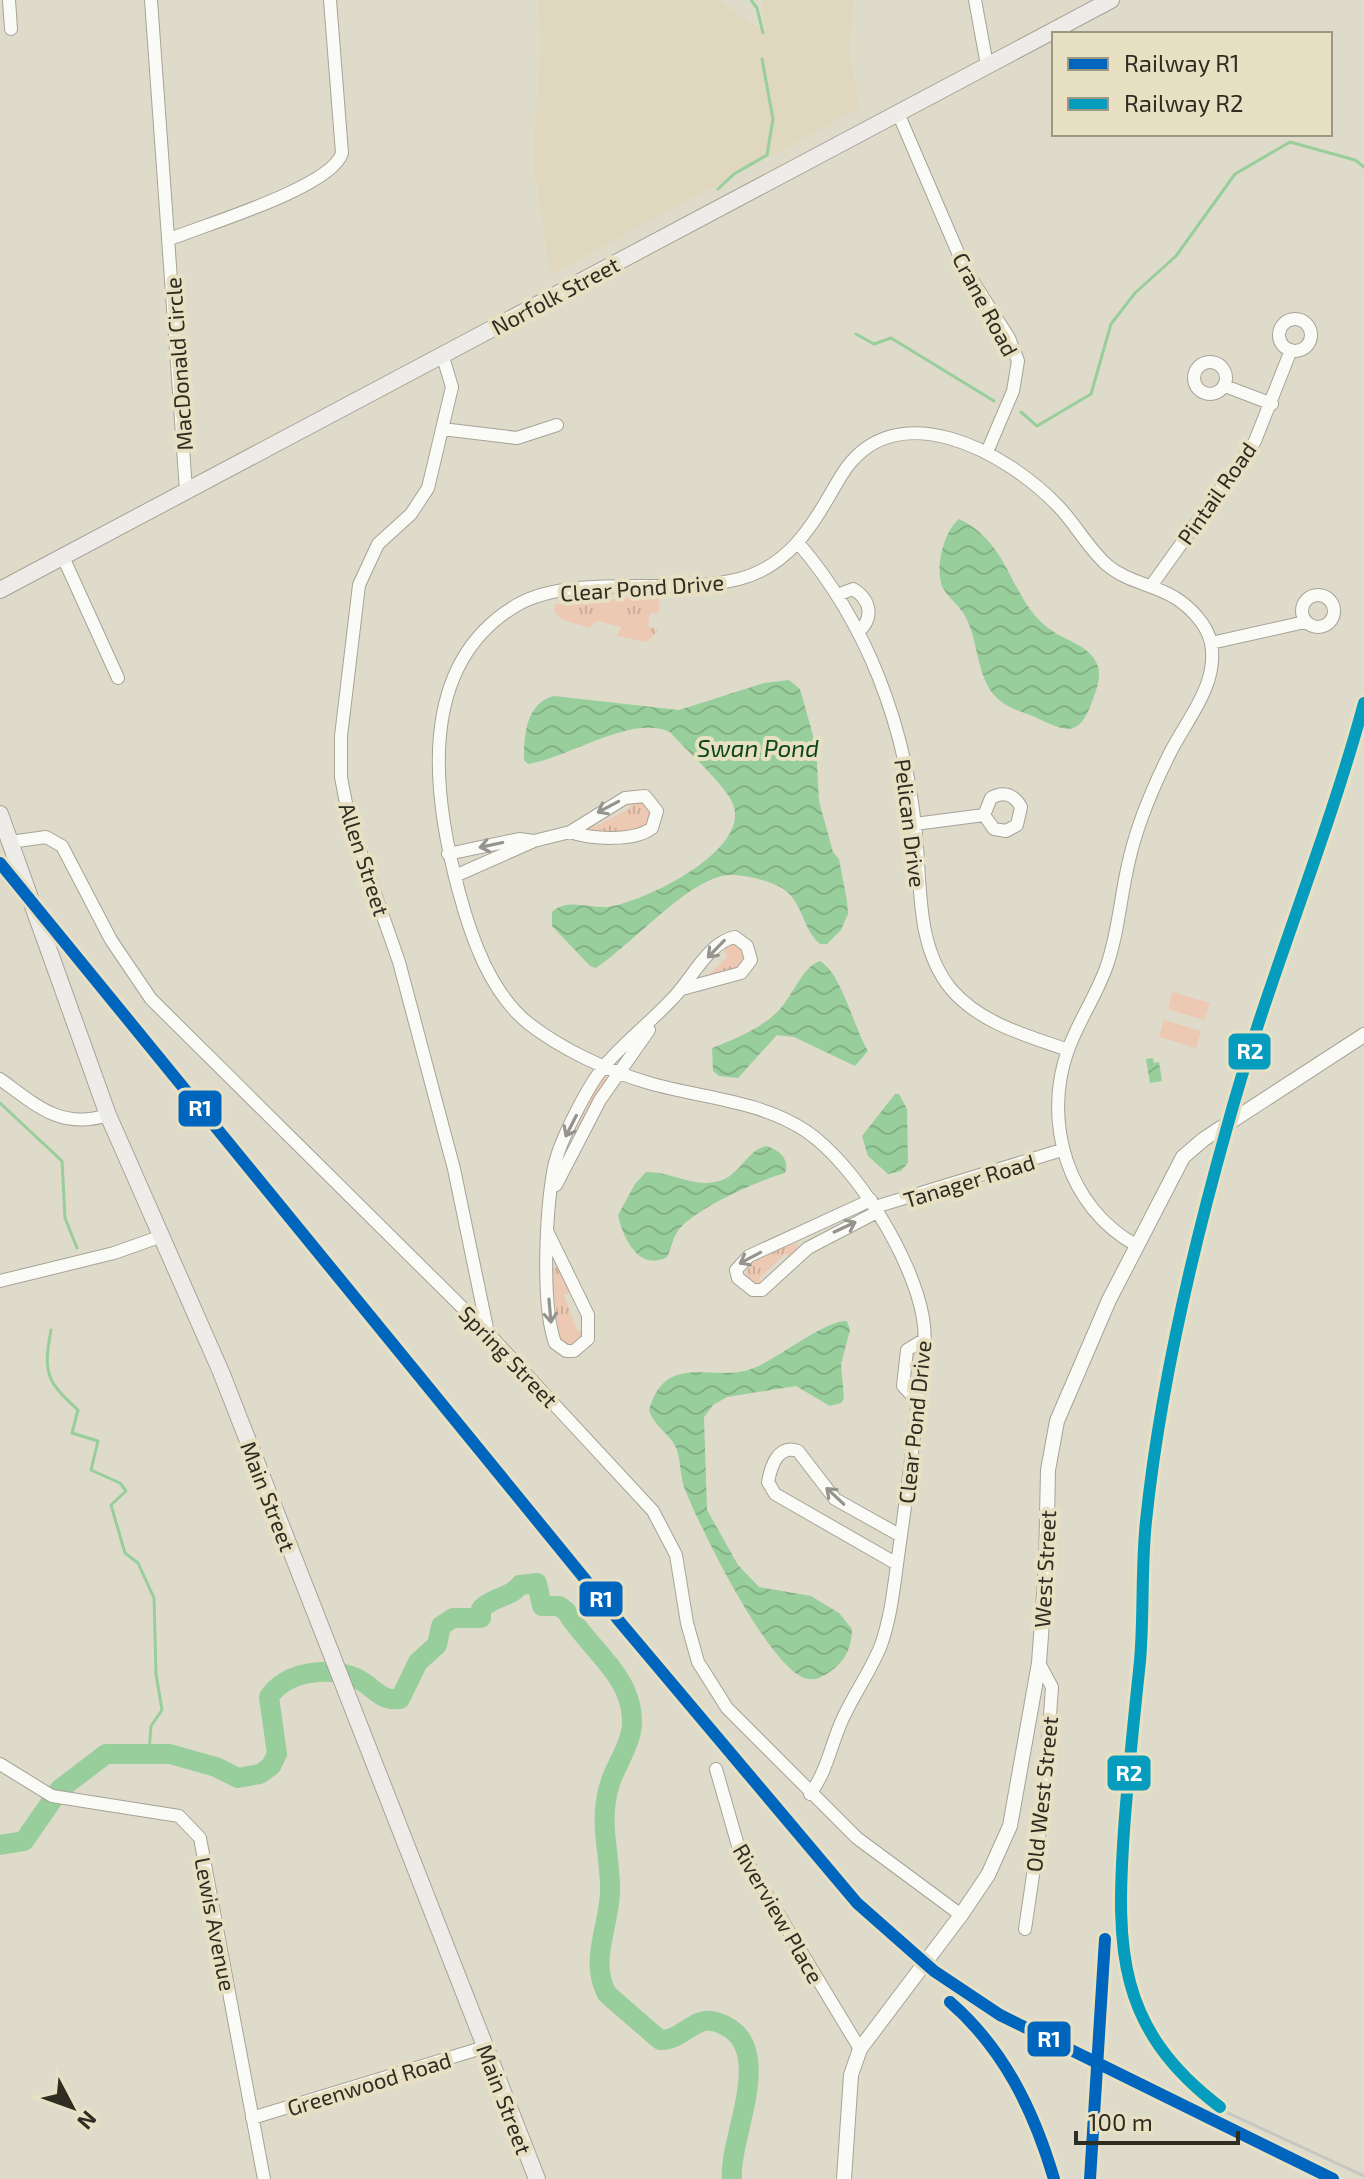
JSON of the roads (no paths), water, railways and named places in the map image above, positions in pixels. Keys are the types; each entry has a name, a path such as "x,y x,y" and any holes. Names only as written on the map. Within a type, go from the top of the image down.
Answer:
{"main road":[{"name":"Norfolk Street","path":"0,590 1111,0"},
{"name":"Main Street","path":"0,814 108,1115 217,1362 537,2179"}],"street":[{"path":"9,0 11,29"},
{"name":"MacDonald Circle","path":"151,0 186,490"},
{"path":"170,239 317,182 339,164 342,153 330,0"},
{"path":"975,0 987,65"},
{"name":"Crane Road","path":"898,113 965,269 1009,338 1018,361 1013,391 987,452"},
{"name":"Pintail Road","path":"1151,586 1239,465 1272,404 1291,350"},
{"name":"Allen Street","path":"442,354 452,387 428,488 420,504 378,544 359,585 351,676 341,736 341,777 349,819 399,962 450,1155 488,1333"},
{"path":"1225,386 1272,404"},
{"path":"442,429 504,438 538,433 557,425"},
{"name":"Clear Pond Drive","path":"810,1794 824,1771 840,1723 879,1649 897,1564 918,1402 925,1339 918,1300 874,1206 834,1155 796,1125 745,1104 604,1066 535,1028 509,1003 487,968 448,854 437,774 439,730 458,671 493,624 525,600 556,593 730,582 756,574 799,544 854,460 890,436 932,433 987,452 1037,486 1108,565 1129,579 1151,586 1183,603 1204,627 1211,643"},
{"name":"Pelican Drive","path":"799,544 837,595 858,632 887,700 903,753 915,824 927,940 949,986 981,1015 1068,1050"},
{"path":"63,557 118,678"},
{"path":"837,595 853,589 865,600 870,611 867,623 858,632"},
{"path":"1136,1245 1118,1235 1096,1214 1062,1150 1058,1095 1068,1050 1107,966 1128,862 1141,819 1173,747 1205,690 1211,643 1305,622"},
{"path":"455,876 534,841 570,832 625,798 645,796 657,811 652,828 641,835 603,836 570,832"},
{"path":"915,824 984,815"},
{"name":"Spring Street","path":"10,842 46,837 62,846 111,940 151,999 488,1333 663,1526 676,1555 687,1623 704,1676 727,1708 857,1838 961,1915"},
{"path":"448,854 519,839 534,841"},
{"path":"548,1233 588,1315 588,1339 574,1351 560,1347 552,1335 548,1233 560,1149 604,1066 663,1010 726,939 742,939 751,960 741,973 682,989"},
{"path":"553,1192 619,1072 663,1010"},
{"name":"West Street","path":"844,2179 851,2075 860,2049 988,1875 1010,1826 1039,1663 1051,1443 1072,1379 1172,1172 1196,1145 1364,1035"},
{"path":"0,1079 37,1106 64,1119 82,1122 108,1115"},
{"name":"Tanager Road","path":"874,1206 1062,1150"},
{"path":"874,1206 808,1248 762,1290 753,1290 738,1278 736,1270 740,1262 874,1206"},
{"path":"801,1235 808,1248"},
{"path":"0,1281 114,1253 162,1236"},
{"path":"897,1564 775,1494 768,1482 772,1465 781,1452 792,1448 798,1451 835,1499 901,1536"},
{"name":"Old West Street","path":"1025,1929 1044,1801 1052,1687 1039,1663"},
{"name":"Lewis Avenue","path":"0,1764 57,1797 179,1816 200,1838 264,2179"},
{"name":"Riverview Place","path":"716,1769 739,1849 860,2049"},
{"name":"Greenwood Road","path":"252,2118 485,2047"}],"water":[{"path":"959,519 990,543 1039,620 1094,658 1099,673 1097,686 1088,712 1077,726 1071,729 1056,726 1015,709 1001,702 990,689 967,620 942,586 940,578 945,540"},
{"name":"Swan Pond","path":"789,680 800,689 816,746 819,801 833,852 839,859 847,901 848,914 841,930 827,944 820,944 809,931 794,900 782,888 769,882 728,875 691,891 610,958 596,968 590,966 552,926 552,912 564,905 606,907 622,904 691,871 727,838 735,820 732,802 713,776 670,732 654,728 618,733 528,764 524,760 525,740 532,713 538,705 554,696 679,710 764,683"},
{"path":"820,961 835,977 868,1051 855,1066 794,1037 777,1035 738,1078 719,1076 713,1071 712,1048 745,1034 769,1019 781,1008 807,970"},
{"path":"1153,1058 1154,1063 1159,1062 1162,1081 1150,1083 1146,1059"},
{"path":"895,1094 899,1094 907,1109 908,1163 901,1171 888,1174 868,1156 862,1136"},
{"path":"767,1146 782,1156 786,1163 785,1173 709,1206 683,1225 667,1257 648,1260 628,1242 618,1215 635,1184 646,1172 693,1182 722,1180 760,1148"},
{"path":"847,1321 850,1330 841,1364 844,1399 841,1403 830,1406 796,1386 727,1397 713,1405 704,1417 707,1510 738,1565 759,1587 811,1596 839,1613 852,1629 848,1650 840,1663 823,1676 808,1679 793,1671 775,1652 739,1597 686,1492 675,1445 649,1410 657,1392 667,1380 693,1372 739,1372 754,1368 827,1326"}],"waterway":[{"path":"751,0 757,8 763,33"},
{"path":"718,189 734,174 767,155 773,119 762,59"},
{"path":"1021,412 1037,426 1091,394 1111,324 1135,293 1176,256 1235,174 1290,142 1355,160 1364,167"},
{"path":"856,334 874,344 891,338 994,401"},
{"path":"0,1103 62,1161 65,1218 77,1248"},
{"path":"51,1330 47,1357 50,1375 59,1391 78,1410 72,1433 98,1441 91,1470 120,1483 126,1491 111,1505 125,1553 138,1563 154,1598 156,1674 162,1710 151,1726 149,1752"},
{"path":"0,1845 24,1841 60,1789 106,1754 170,1754 216,1767 238,1778 260,1774 271,1766 277,1754 269,1697 286,1681 309,1673 333,1672 356,1678 381,1696 400,1699 418,1662 437,1645 441,1626 453,1618 481,1618 481,1609 486,1605 520,1585 537,1583 542,1606 559,1606 566,1611 619,1680 631,1708 630,1736 606,1801 605,1835 610,1892 601,1944 602,1981 607,1994 660,2040 675,2037 694,2025 708,2021 735,2033 746,2049 749,2070 747,2093 732,2179"}],"railway":[{"path":"1364,703 1231,1113 1173,1363 1145,1523 1140,1657 1130,1750 1120,1929 1129,1984 1141,2014 1177,2070 1228,2113 1364,2176"},
{"path":"620,1622 816,1859 884,1930 934,1971 1000,2015 1333,2179"}],"rail line":[{"name":"R2","path":"1220,2107 1186,2078 1160,2048 1142,2016 1130,1984 1124,1949 1122,1873 1141,1644 1146,1521 1168,1375 1213,1177 1259,1023 1364,703"},
{"name":"R1","path":"0,863 620,1622 857,1903 934,1971 1000,2015 1333,2179"},
{"name":"R1","path":"1090,2179 1105,1939"},
{"name":"R1","path":"950,2002 986,2040 1015,2083 1037,2129 1054,2179"}]}
